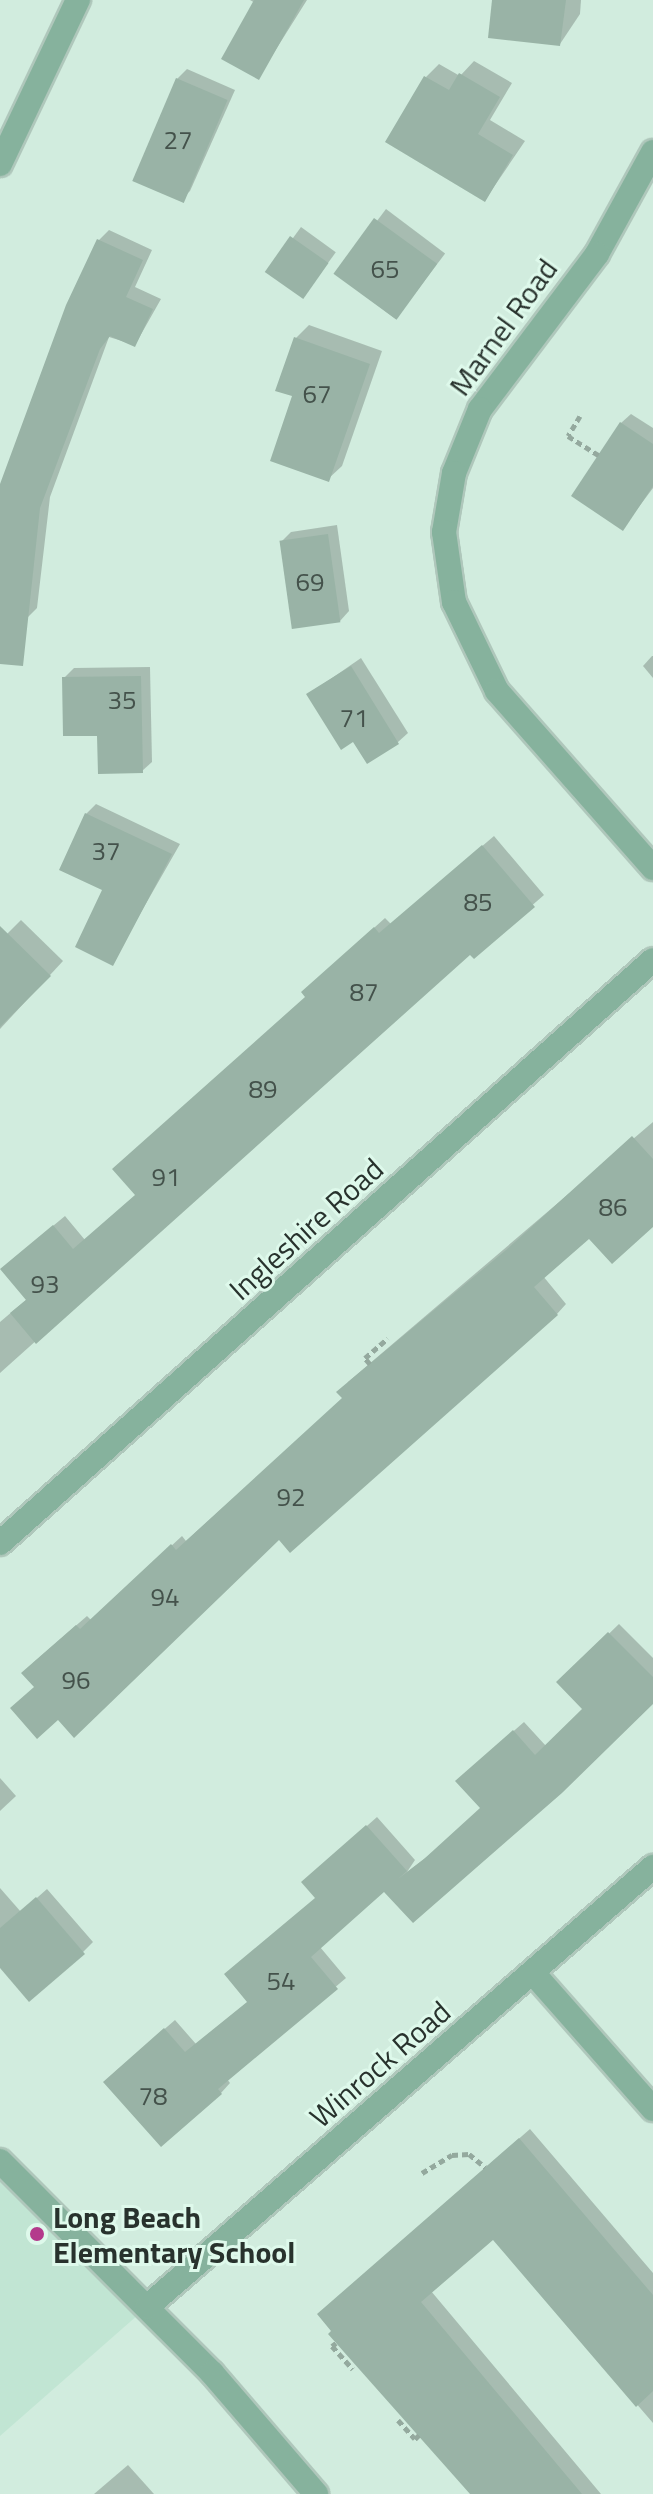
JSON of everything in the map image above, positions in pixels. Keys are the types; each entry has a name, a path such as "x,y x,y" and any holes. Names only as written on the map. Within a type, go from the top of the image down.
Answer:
{"street":[{"path":"0,164 78,0"},
{"name":"Marnel Road","path":"653,152 597,254 480,409 454,473 444,532 454,602 497,691 653,868"},
{"name":"Ingleshire Road","path":"0,1543 653,960"},
{"name":"Winrock Road","path":"147,2307 534,1974 653,1867"},
{"path":"534,1974 653,2109"},
{"path":"0,2161 212,2373 316,2494"}],"path":[{"path":"580,416 568,436 598,455"},
{"path":"370,1364 365,1358 388,1338"},
{"path":"422,2173 452,2155 469,2154 485,2167"},
{"path":"336,2343 332,2346 353,2369"},
{"path":"398,2420 415,2439 419,2435"}],"shaded area":[{"name":"Long Beach Elementary School","path":"0,2161 147,2307 0,2436"}],"building":[{"path":"254,0 304,0 259,80 221,59"},
{"path":"492,0 566,0 560,46 488,38"},
{"path":"459,73 500,97 478,134 513,155 485,202 385,142 424,76 449,90"},
{"path":"176,78 228,100 184,203 132,181"},
{"path":"374,218 437,264 397,320 333,274"},
{"path":"290,236 329,263 303,299 265,272"},
{"path":"97,239 143,260 126,297 153,309 135,347 110,336 100,349 40,508 23,666 0,664 0,484 66,305"},
{"path":"294,337 370,364 329,482 270,461 292,396 275,391"},
{"path":"620,422 653,444 653,486 623,531 571,496"},
{"path":"328,534 340,622 292,629 279,541"},
{"path":"351,666 399,744 367,764 353,742 341,750 306,694"},
{"path":"141,676 143,773 98,774 97,736 63,736 62,677"},
{"path":"85,813 172,854 113,966 75,947 102,890 59,870"},
{"path":"482,845 535,907 474,959 470,955 36,1344 10,1313 26,1300 0,1269 53,1225 73,1249 135,1195 112,1169 305,997 301,992 374,927 379,933"},
{"path":"0,926 51,976 0,1027"},
{"path":"632,1136 653,1159 653,1227 612,1264 589,1239 534,1287 558,1315 290,1553 279,1540 74,1738 58,1720 37,1739 10,1708 34,1687 21,1673 76,1625 80,1629 171,1544 176,1550 342,1398 336,1392 506,1250"},
{"path":"608,1632 653,1677 653,1704 562,1793 413,1923 384,1892 311,1957 338,1989 218,2089 222,2094 161,2147 103,2082 164,2028 185,2052 247,2002 224,1974 315,1898 301,1882 366,1825 407,1871 398,1879 424,1859 480,1808 455,1781 513,1730 535,1755 582,1709 556,1682"},
{"path":"36,1897 85,1954 29,2002 0,1968 0,1928"},
{"path":"519,2138 653,2295 653,2391 636,2407 493,2240 421,2302 582,2494 470,2494 328,2334 331,2331 317,2314"}],"place":[{"name":"Long Beach Elementary School","path":"37,2234"}]}
